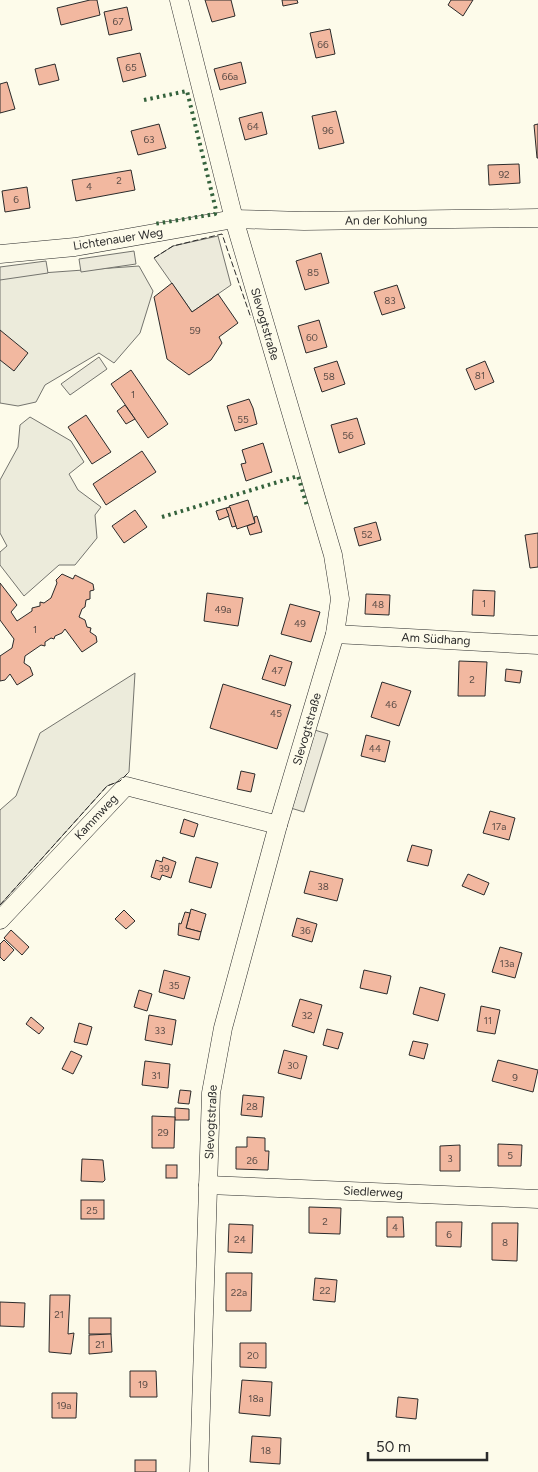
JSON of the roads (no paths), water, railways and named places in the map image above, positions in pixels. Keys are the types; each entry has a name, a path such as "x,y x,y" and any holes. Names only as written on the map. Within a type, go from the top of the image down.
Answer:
{"street":[{"name":"Slevogtstraße","path":"180,0 234,219 333,555 340,598 335,634 278,825 223,1028 212,1093 199,1472"},
{"name":"An der Kohlung","path":"234,219 304,221 538,218"},
{"name":"Lichtenauer Weg","path":"0,254 75,247 234,219"},
{"name":"Am Südhang","path":"335,634 538,645"},
{"name":"Kammweg","path":"0,920 126,786 278,825"},
{"name":"Siedlerweg","path":"208,1184 538,1199"}]}
